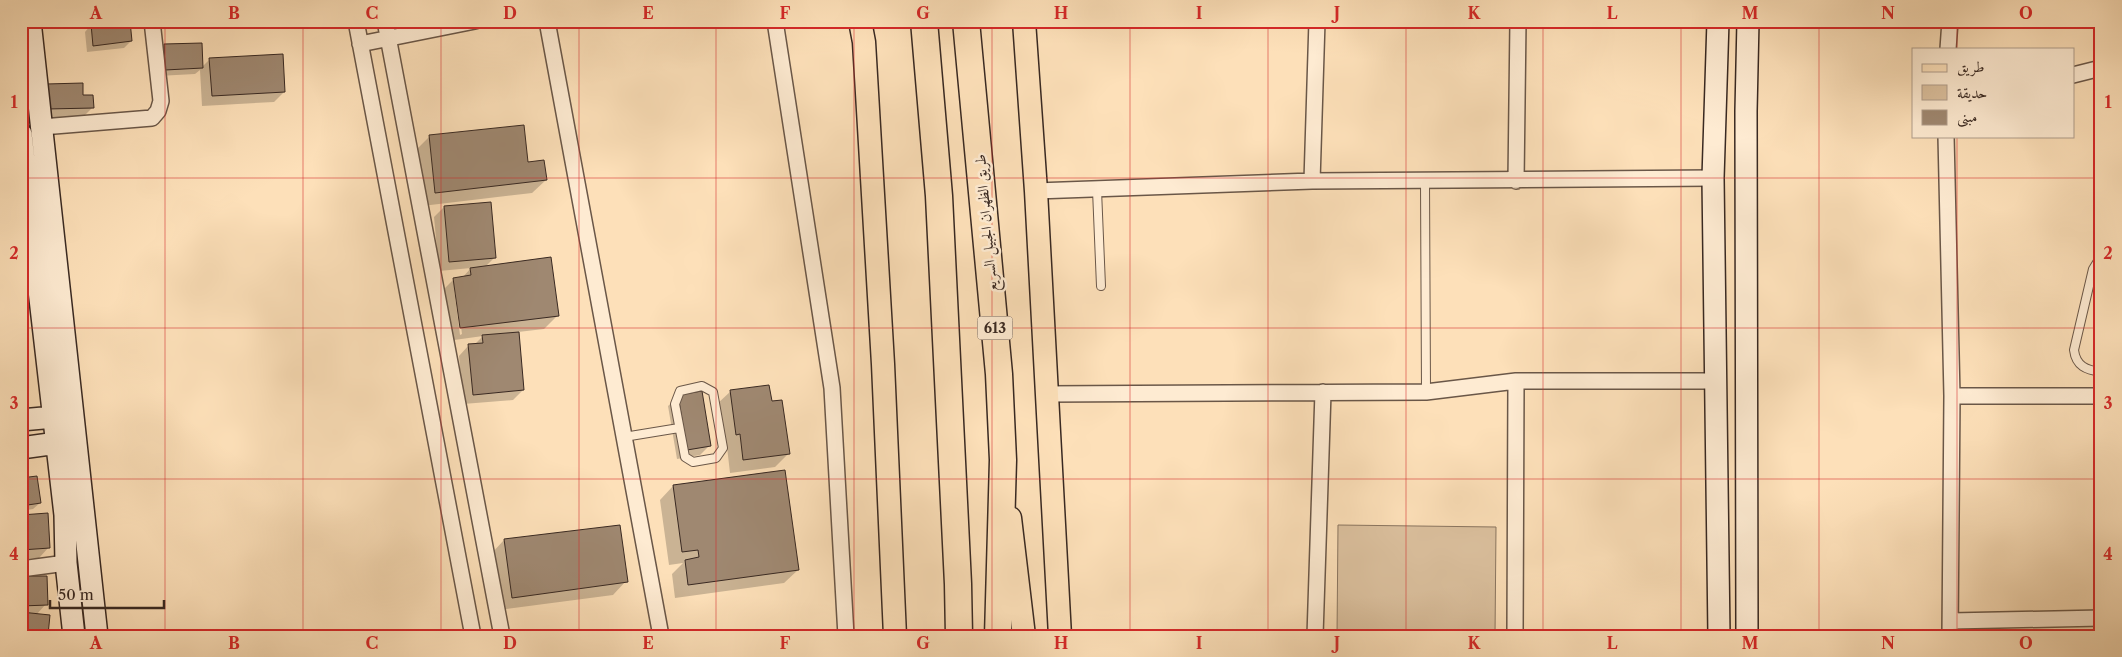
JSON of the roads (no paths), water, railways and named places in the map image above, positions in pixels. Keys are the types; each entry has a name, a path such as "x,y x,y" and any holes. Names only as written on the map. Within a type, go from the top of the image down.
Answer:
{"highway":[{"path":"908,21 939,196"},
{"path":"924,21 939,196 959,636"},
{"name":"طريق الظهران الجبيل السريع","path":"966,21 999,374 1003,460 998,636"},
{"path":"980,21 981,167"}],"main road":[{"path":"860,21 866,80 883,364 895,636"},
{"path":"1024,21 1036,191 1060,636"},
{"path":"1003,460 1024,636"}],"street":[{"path":"30,21 97,636"},
{"path":"42,128 152,118 158,111 161,101 152,21"},
{"path":"356,21 473,636"},
{"path":"385,21 502,636"},
{"path":"360,44 475,21"},
{"path":"547,21 660,636"},
{"path":"775,21 832,388 846,636"},
{"path":"1312,181 1317,21"},
{"path":"1516,181 1518,21"},
{"path":"1718,21 1714,178 1719,636"},
{"path":"1747,636 1746,111 1748,21"},
{"path":"1948,48 1950,21"},
{"path":"2074,75 2101,68"},
{"path":"21,134 65,515 66,563 74,636"},
{"path":"1946,138 1952,396 1950,628 2101,618"},
{"path":"1036,191 1312,181 1516,181 1714,178"},
{"path":"1047,394 1426,392 1516,381 1716,381 1728,386 1734,397 1734,478 1738,494 1747,507"},
{"path":"1515,636 1516,381"},
{"path":"1316,636 1323,392"},
{"path":"1952,396 2101,396"},
{"path":"21,420 54,417"},
{"path":"21,448 57,443"},
{"path":"21,569 66,563"},
{"path":"1718,587 1725,600 1727,636"}],"lane":[{"path":"1425,181 1426,392"},
{"path":"1097,190 1101,286"},
{"path":"2101,256 2093,269 2074,350 2075,360 2082,367 2101,372"},
{"path":"702,386 714,392 723,448 720,454 716,458 693,462 688,460 685,457 679,428 675,404 680,391 702,386"},
{"path":"624,437 679,428"}]}
